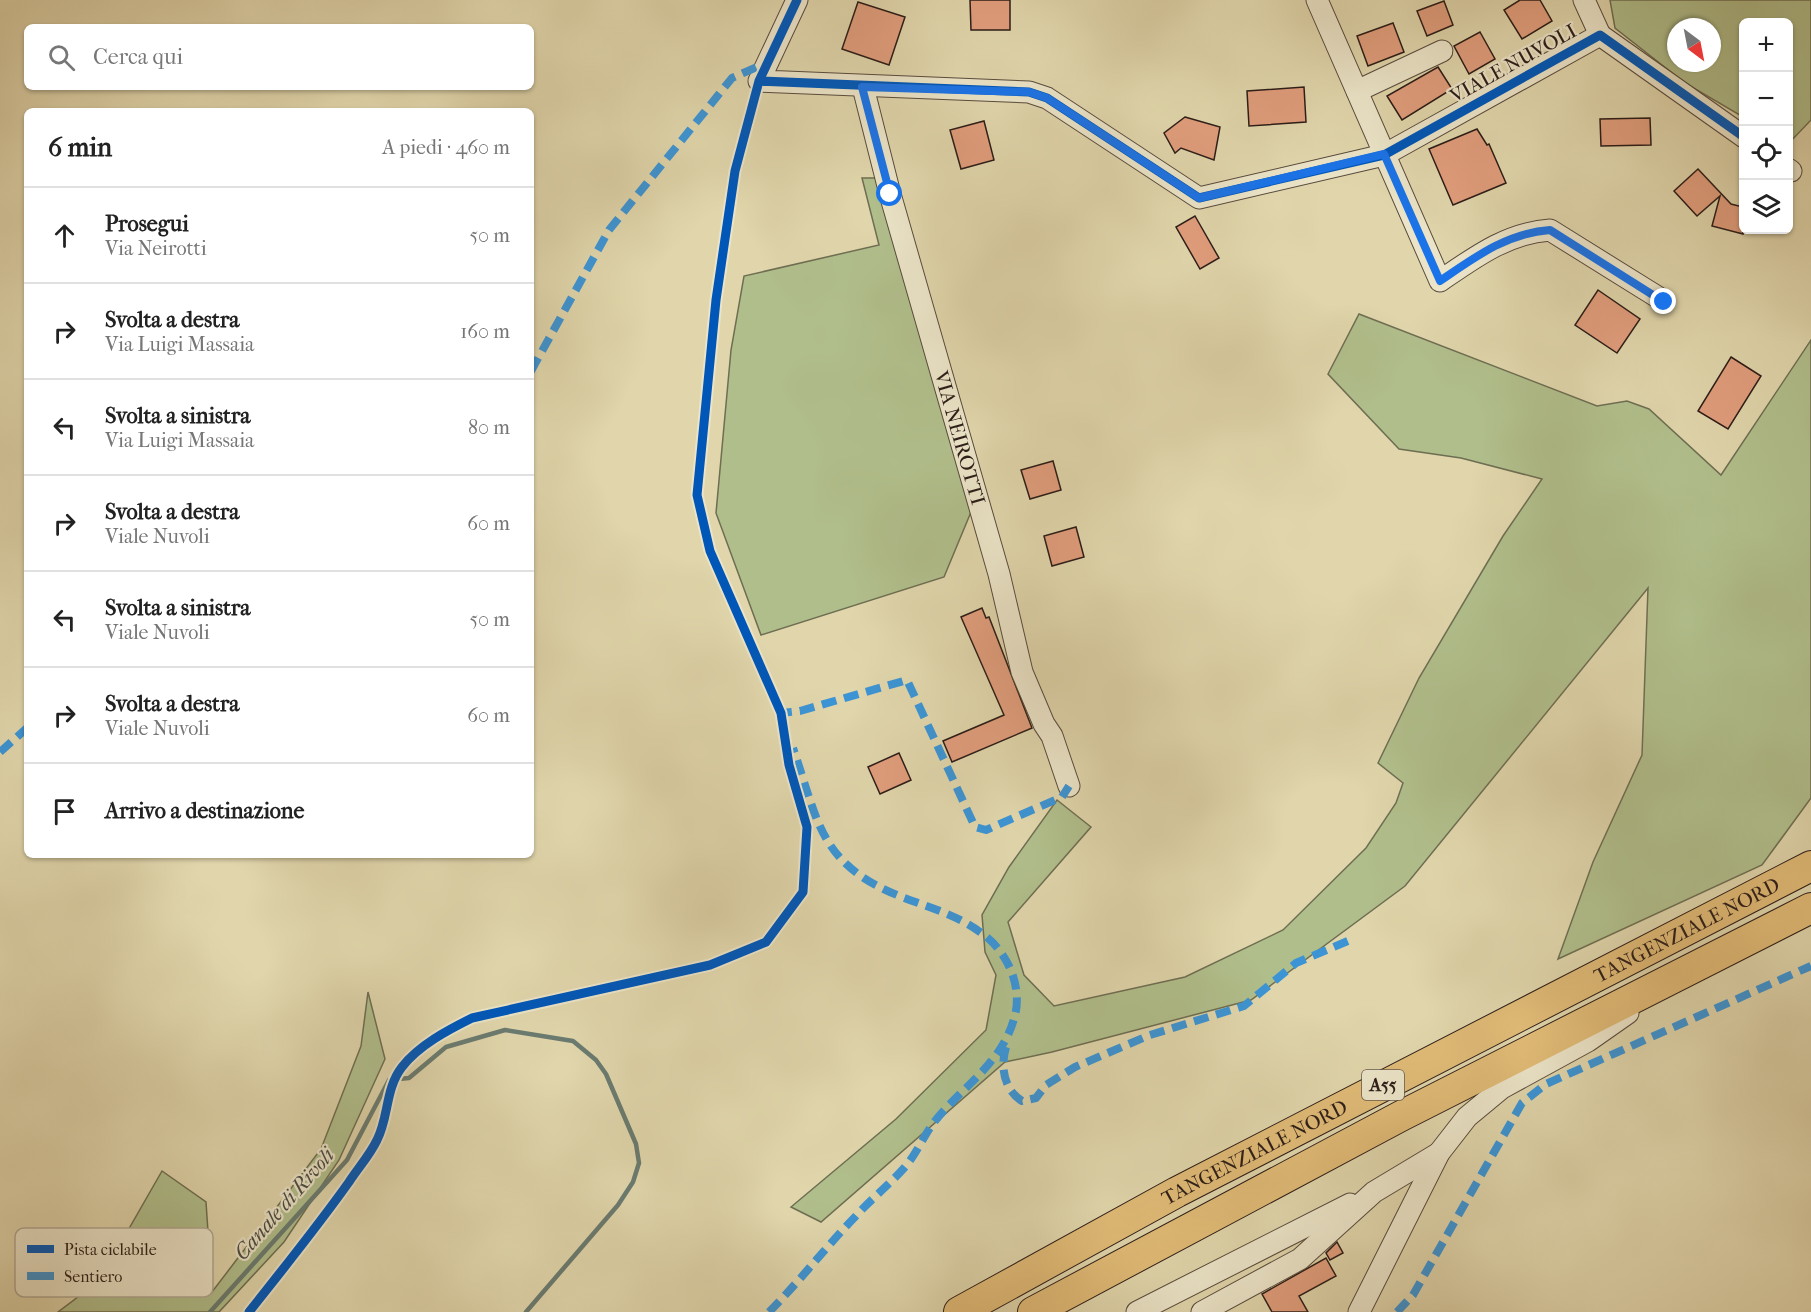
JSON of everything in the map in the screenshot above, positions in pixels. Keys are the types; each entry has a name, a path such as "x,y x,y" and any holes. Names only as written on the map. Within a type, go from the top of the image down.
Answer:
{"highway":[{"name":"TANGENZIALE NORD","path":"959,1312 1188,1186 1811,866"},
{"name":"TANGENZIALE NORD","path":"1033,1312 1390,1122 1811,908"}],"street":[{"name":"VIALE NUVOLI","path":"796,0 759,81 862,87 1029,92 1047,98 1199,198 1384,154 1600,35"},
{"path":"1317,0 1440,281 1497,243 1528,232 1550,230 1664,302"},
{"name":"VIALE NUVOLI","path":"1584,0 1600,35 1739,134"},
{"path":"1357,91 1442,51"},
{"name":"VIA NEIROTTI","path":"862,87 890,194 999,574 1022,672 1044,724 1052,736 1069,786"},
{"path":"1359,1312 1438,1153 1467,1117 1502,1088 1588,1041 1685,972"},
{"path":"1137,1312 1374,1192 1438,1153"},
{"path":"1202,1312 1300,1259 1374,1192"}],"green space":[{"path":"1610,0 1811,0 1811,120 1793,139 1793,18 1739,18 1739,115 1685,83 1671,72 1721,72 1721,18 1667,18 1667,69 1615,28"},
{"path":"862,178 878,178 971,512 944,577 761,635 716,513 731,350 744,276 879,245"},
{"path":"1359,314 1597,406 1627,401 1649,409 1721,475 1811,340 1811,798 1762,865 1558,959 1593,862 1642,755 1648,588 1405,886 1251,1000 1005,1062 821,1222 791,1207 896,1119 986,1030 996,975 985,952 982,915 1009,867 1057,800 1091,827 1008,922 1024,975 1054,1006 1185,977 1283,930 1366,848 1396,803 1403,783 1378,763 1419,678 1503,536 1542,479 1461,458 1399,449 1328,374"},
{"path":"368,992 385,1059 339,1160 284,1242 219,1312 58,1312 78,1297 213,1297 213,1291 321,1149 361,1046"},
{"path":"162,1171 206,1202 208,1228 129,1228"}],"building":[{"path":"970,0 1010,0 1010,30 971,30"},
{"path":"1520,0 1540,0 1552,21 1522,39 1504,10"},
{"path":"1444,1 1453,25 1427,36 1417,11"},
{"path":"858,2 905,17 889,65 842,49"},
{"path":"1393,23 1404,52 1368,66 1357,36"},
{"path":"1480,32 1495,59 1469,74 1454,46"},
{"path":"1438,67 1452,89 1402,120 1387,96"},
{"path":"1304,87 1306,122 1249,126 1247,91"},
{"path":"1185,117 1220,127 1214,160 1181,148 1175,153 1164,133"},
{"path":"1650,118 1651,145 1601,146 1600,119"},
{"path":"984,121 994,160 961,169 950,130"},
{"path":"1477,129 1487,145 1489,144 1506,183 1453,205 1429,149"},
{"path":"1698,169 1731,204 1739,206 1739,233 1712,226 1720,196 1697,216 1674,191"},
{"path":"1195,216 1219,258 1200,269 1176,227"},
{"path":"1598,290 1640,319 1617,353 1575,325"},
{"path":"1731,357 1761,376 1728,429 1698,411"},
{"path":"1053,461 1061,490 1030,499 1021,470"},
{"path":"1076,527 1084,557 1052,566 1044,536"},
{"path":"982,608 986,618 989,617 1032,728 952,762 943,741 1004,715 961,617"},
{"path":"899,753 911,780 880,794 868,767"},
{"path":"1337,1242 1343,1253 1330,1260 1326,1253"},
{"path":"1326,1258 1336,1276 1299,1296 1308,1312 1272,1312 1262,1294"}],"waterway":[{"name":"Canale di Rivoli","path":"210,1312 347,1160 389,1080 409,1078 446,1047 505,1030 573,1041 596,1060 606,1074 636,1144 639,1163 633,1182 618,1205 526,1312"}],"marked path":[{"path":"534,366 609,230 732,78 768,62"},
{"path":"782,717 781,713 800,711 907,680 975,827 986,830 1062,797 1069,786"},
{"path":"0,752 24,731"},
{"path":"769,1312 860,1211 905,1167 935,1121 991,1062 1008,1035 1017,1007 1017,994 1011,970 990,940 952,916 875,885 854,871 838,856 817,820 793,748"},
{"path":"1006,1047 1003,1062 1005,1077 1011,1091 1022,1101 1036,1098 1046,1085 1075,1067 1150,1035 1244,1006 1296,963 1350,940"},
{"path":"1397,1312 1413,1295 1522,1103 1546,1084 1811,966"}],"cycle path":[{"path":"249,1312 325,1215 371,1151 381,1131 397,1076 409,1059 425,1045 472,1018 710,965 766,942 803,892 807,827 789,765 781,713 710,551 697,495 716,300 735,171 759,81 797,0"},
{"path":"759,81 1029,92 1047,98 1199,198 1384,155 1600,35 1739,133"}],"route":[{"path":"890,194 862,87 1029,92 1047,98 1199,198 1384,154 1440,281 1497,243 1528,232 1550,230 1664,302"}]}
